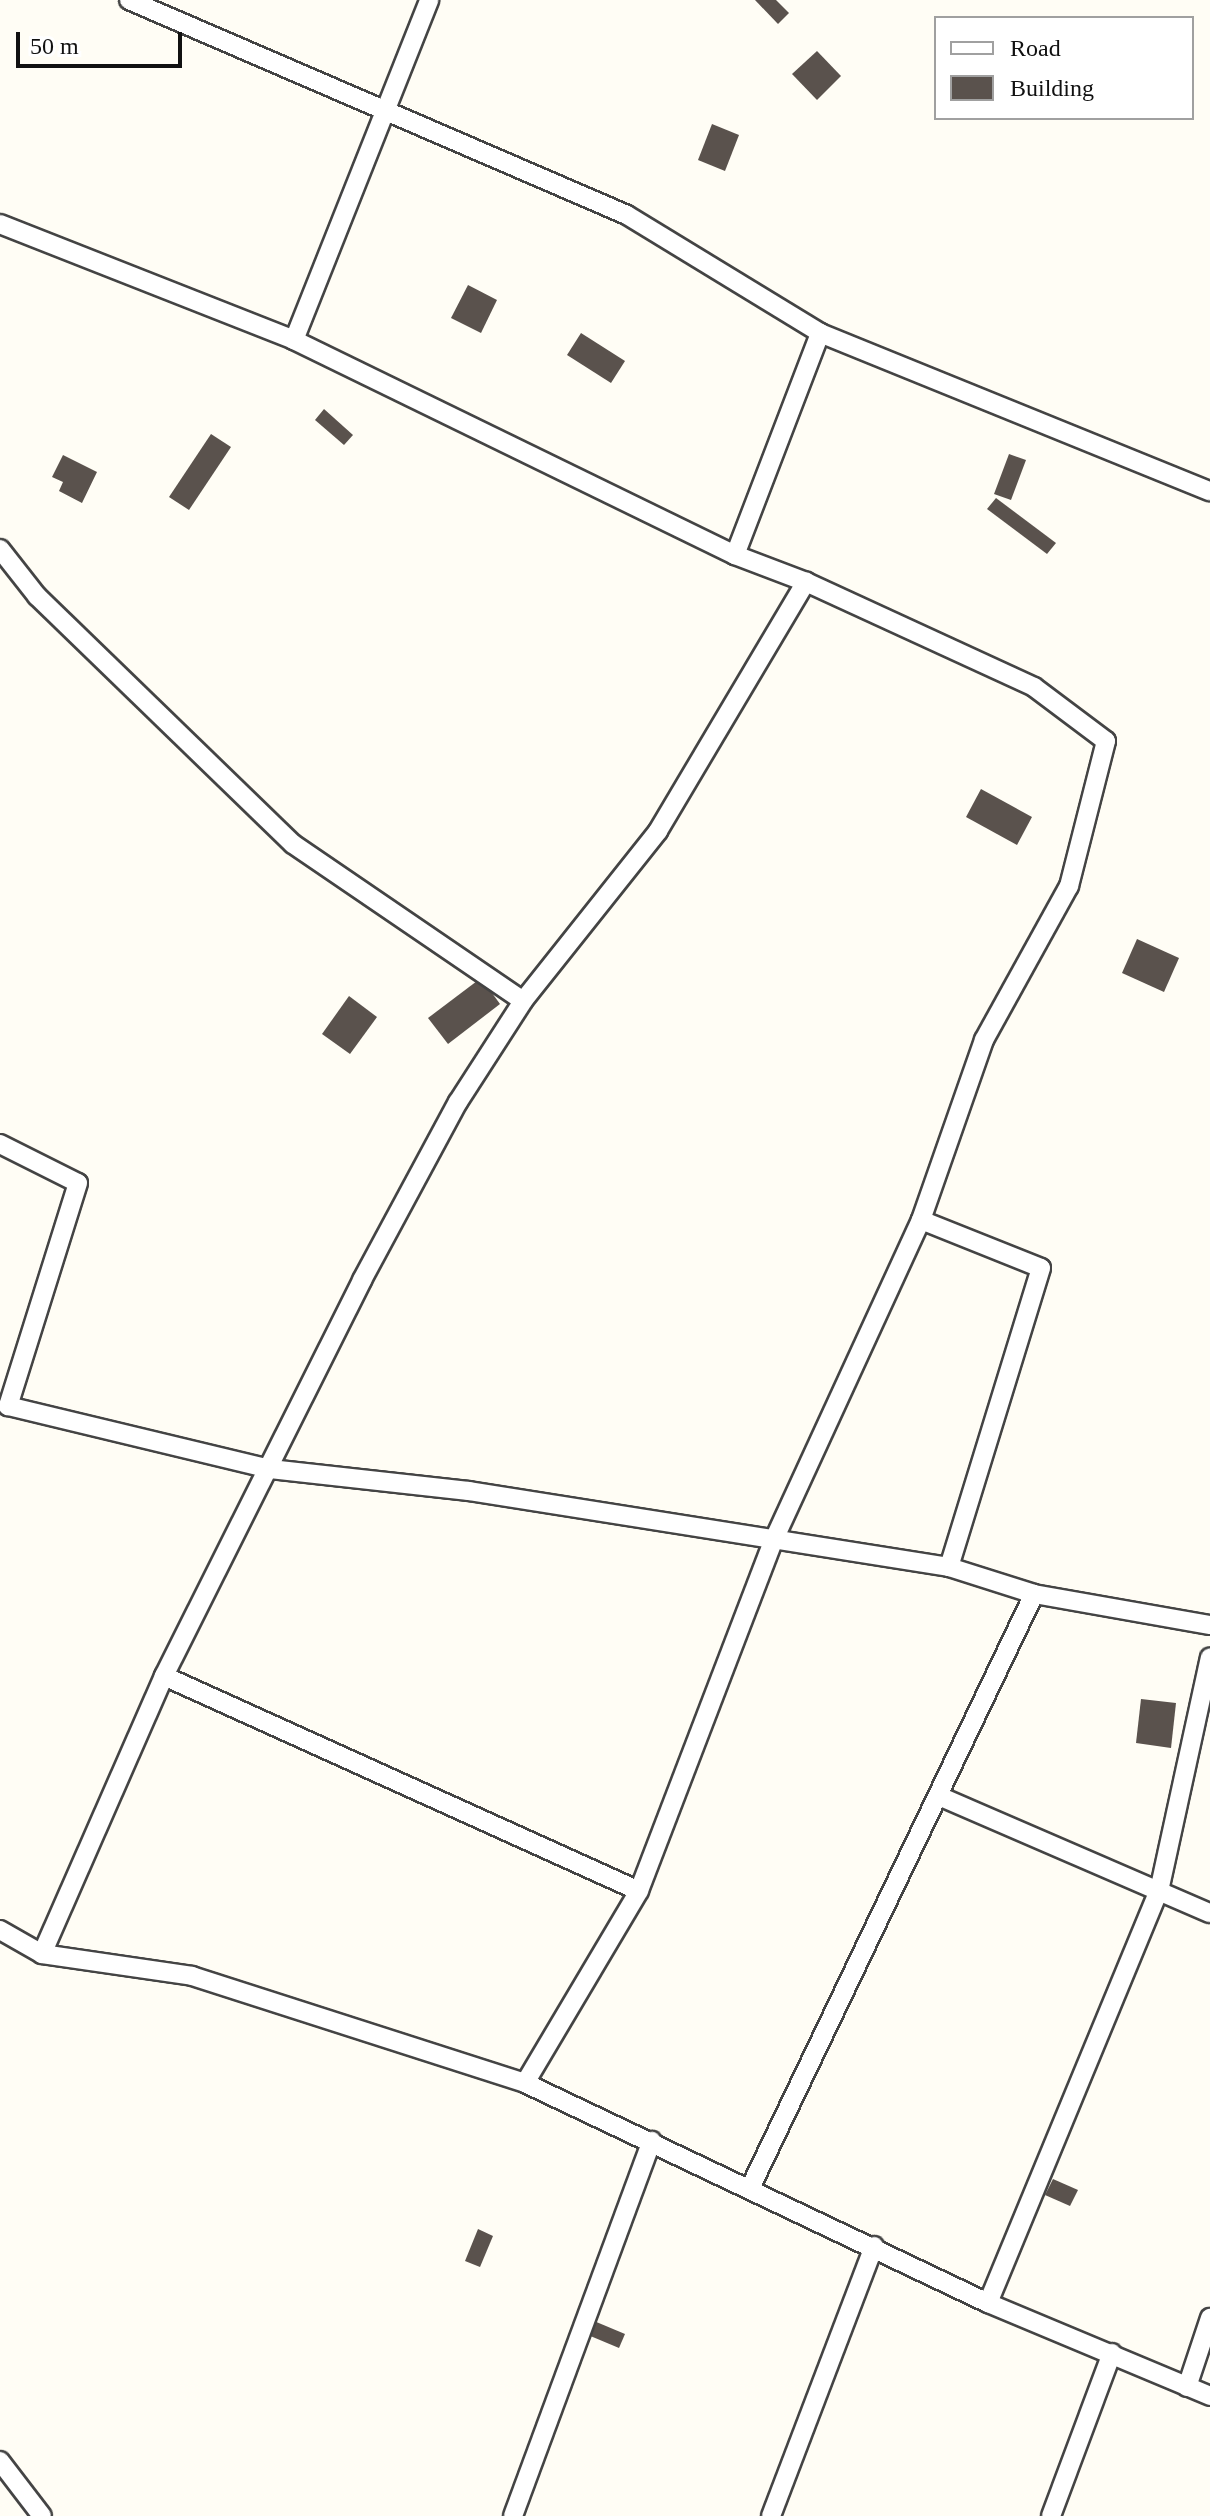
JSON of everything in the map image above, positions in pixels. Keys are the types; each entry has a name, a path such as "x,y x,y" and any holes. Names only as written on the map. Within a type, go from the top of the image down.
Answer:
{"street":[{"path":"129,0 387,107 627,215 820,333 1210,491"},
{"path":"294,340 429,0"},
{"path":"0,224 294,340 735,555 806,582 1034,687 1106,741 1069,886 984,1040 921,1220 774,1539 639,1891 525,2083"},
{"path":"735,555 820,333"},
{"path":"0,549 37,596 293,844 523,1001"},
{"path":"42,1954 164,1676 458,1102 523,1001 658,831 806,582"},
{"path":"0,1144 78,1183 8,1406 270,1469 774,1539 949,1567 1034,1594 1210,1625"},
{"path":"921,1220 1041,1268 949,1567"},
{"path":"752,2184 1034,1594"},
{"path":"988,2303 1159,1891 1210,1658"},
{"path":"164,1676 639,1891"},
{"path":"939,1796 1210,1913"},
{"path":"0,1930 42,1954 192,1976 525,2083 752,2184 988,2303 1210,2396"},
{"path":"513,2516 652,2141"},
{"path":"771,2516 874,2246"},
{"path":"1187,2387 1210,2318"},
{"path":"1051,2516 1112,2353"},
{"path":"0,2461 42,2516"}],"building":[{"path":"755,0 776,0 789,13 778,24"},
{"path":"817,51 841,76 817,100 792,74"},
{"path":"712,124 739,135 725,171 698,160"},
{"path":"468,285 497,300 481,333 451,318"},
{"path":"581,333 625,361 611,383 567,355"},
{"path":"324,409 353,435 344,445 315,420"},
{"path":"211,434 231,447 189,510 169,497"},
{"path":"1009,454 1026,460 1011,500 994,494"},
{"path":"63,455 97,472 82,503 59,491 63,482 52,477"},
{"path":"996,498 1056,543 1047,554 987,509"},
{"path":"981,789 1032,817 1017,845 966,817"},
{"path":"1137,939 1179,958 1164,992 1122,973"},
{"path":"481,978 500,1004 448,1044 428,1018"},
{"path":"349,996 377,1017 350,1054 322,1034"},
{"path":"1141,1699 1176,1703 1171,1748 1136,1743"},
{"path":"1053,2179 1078,2190 1070,2206 1045,2195"},
{"path":"478,2229 493,2236 480,2267 465,2261"},
{"path":"594,2321 625,2334 619,2348 588,2335"}]}
